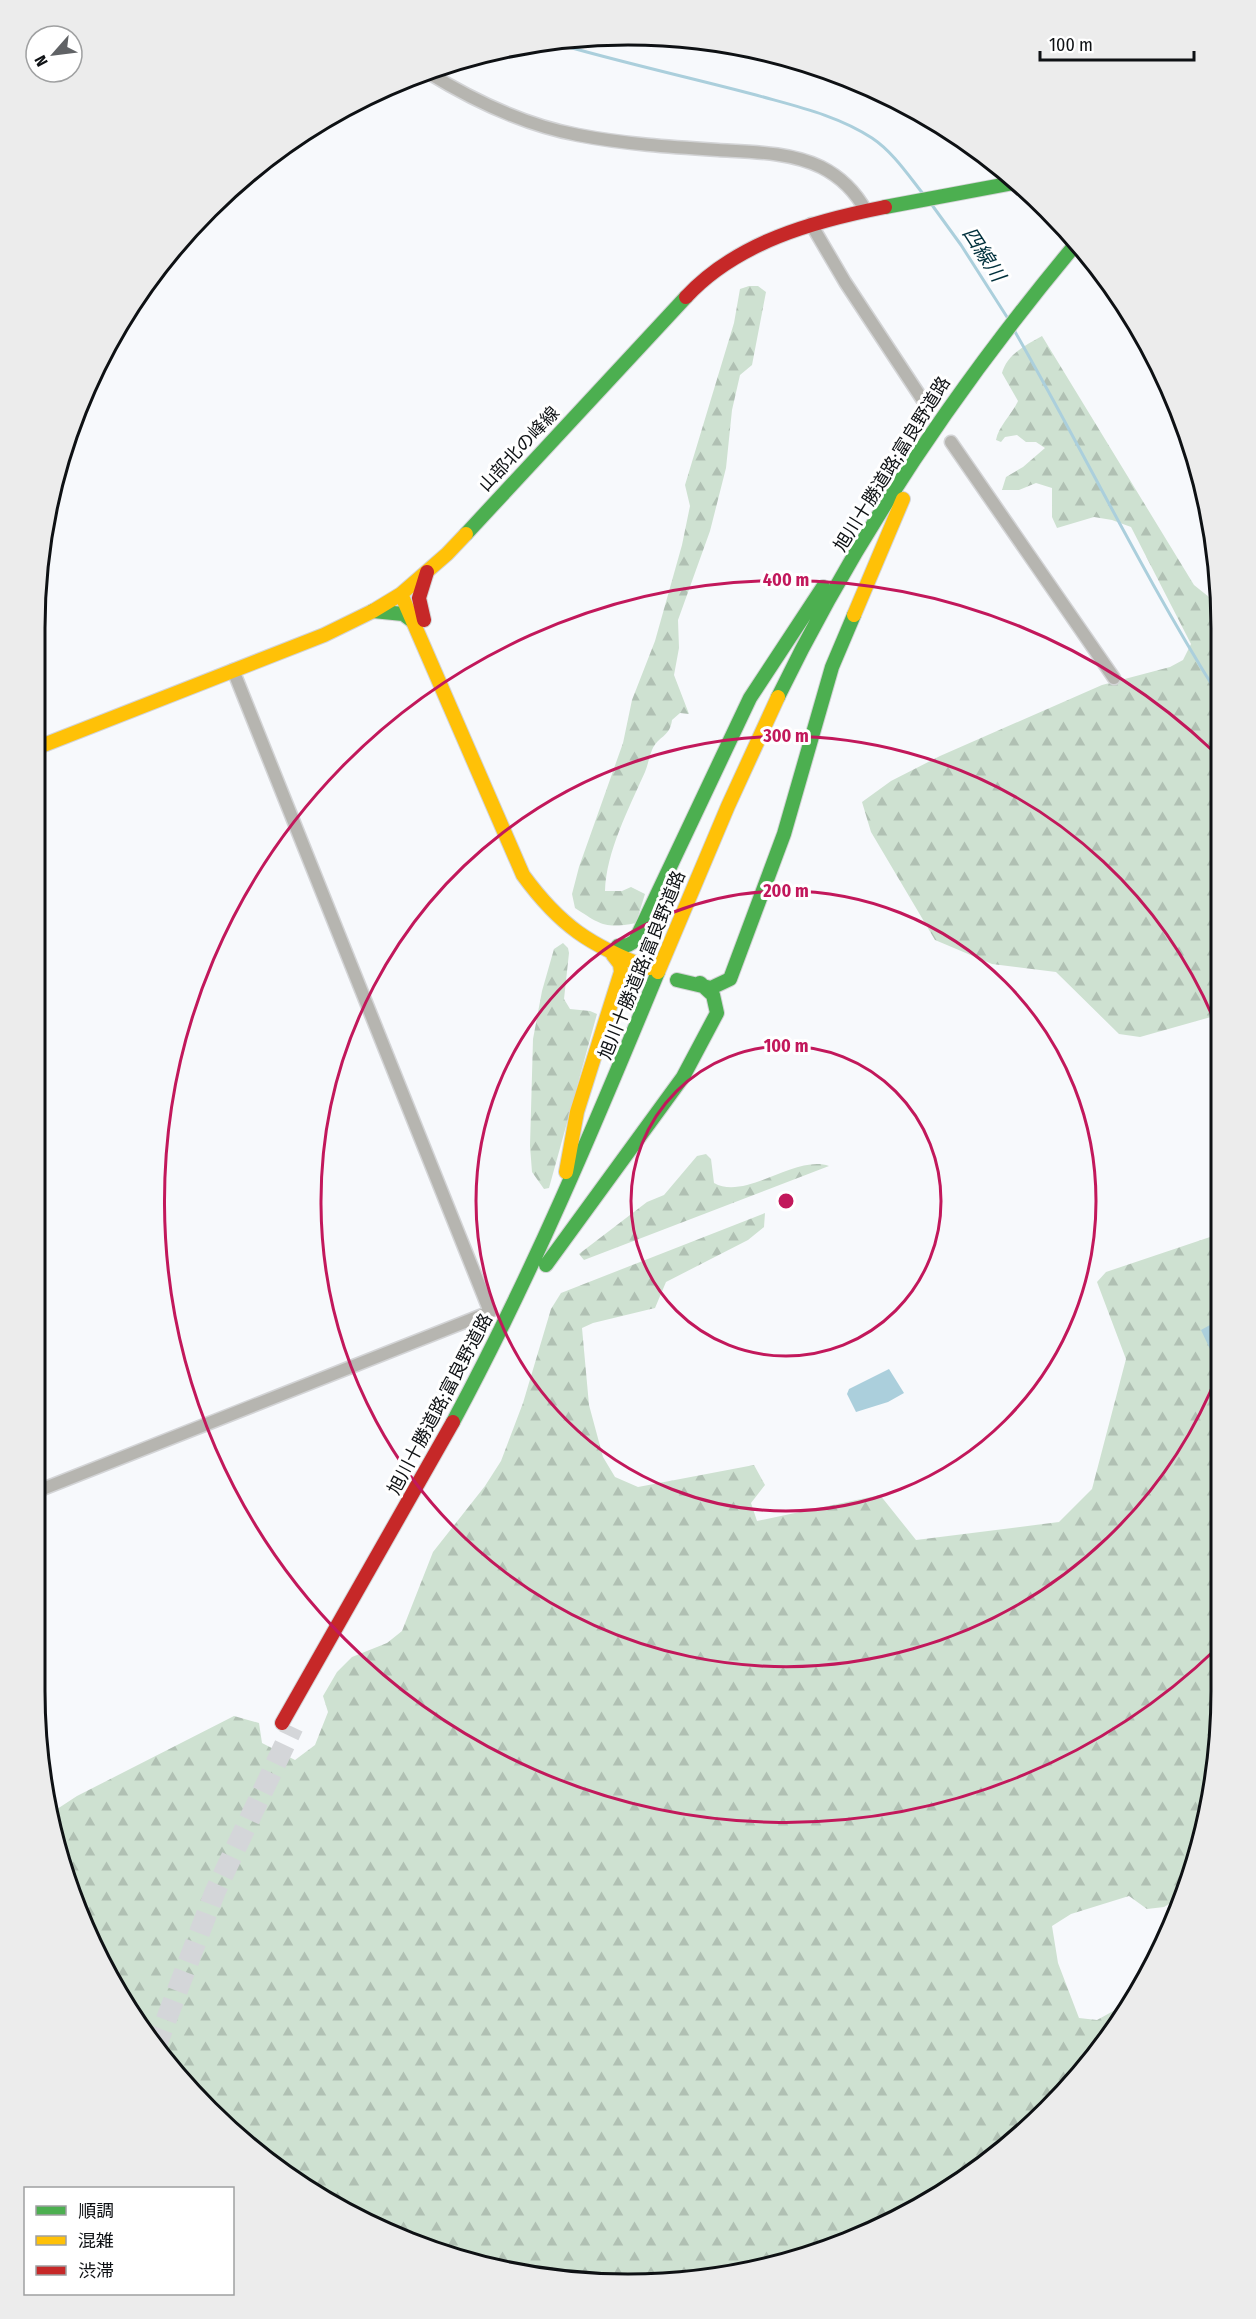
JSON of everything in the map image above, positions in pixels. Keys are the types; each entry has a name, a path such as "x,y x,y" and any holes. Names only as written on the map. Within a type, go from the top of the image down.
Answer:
{"main road":[{"name":"山部北の峰線","path":"45,744 324,635 373,611 405,591 447,554 691,292 713,274 753,248 811,224 866,211 1006,185"},
{"name":"旭川十勝道路;富良野道路","path":"898,495 836,588 754,748 560,1206 499,1337 288,1725 449,1450 507,1344 546,1265 764,754 845,595 898,495 933,427 1071,250"},
{"name":"旭川十勝道路;富良野道路","path":"1003,340 1077,257"},
{"path":"616,951 635,941 750,698 820,591 898,495"},
{"path":"711,990 722,986 730,979 739,959 784,834 832,667 898,495"},
{"path":"420,622 420,598 427,572"},
{"path":"405,591 420,622 523,875 549,911 587,940 651,965"},
{"path":"373,611 403,614 420,622"},
{"path":"560,1206 577,1112 621,972 616,951"},
{"path":"546,1265 683,1077 717,1013 716,1001 711,990 678,975"}],"street":[{"path":"436,78 465,95 502,112 560,131 623,143 761,153 809,163 841,180 859,198 866,211"},
{"path":"811,224 844,282 928,408"},
{"path":"951,442 1114,678"},
{"path":"45,1488 490,1312 233,670"}],"green space":[{"path":"758,286 766,292 752,365 740,375 732,410 726,468 710,531 678,620 679,648 674,675 689,714 680,713 672,720 669,730 652,750 645,772 619,830 609,861 605,891 622,891 631,887 645,894 636,923 617,926 604,924 575,908 572,894 579,867 623,743 632,700 655,641 682,545 690,506 685,485 734,323 740,289"},
{"path":"1042,336 1194,585 1210,599 1211,1017 1140,1037 1119,1034 1056,972 992,964 935,940 871,832 862,802 891,781 940,756 1102,685 1170,667 1183,660 1191,644 1131,527 1112,520 1094,517 1057,528 1052,517 1052,488 1036,483 1019,490 1002,490 1006,477 1023,467 1045,448 1036,442 1026,442 1017,435 1005,437 1001,442 996,440 999,430 1018,401 1002,373 1004,366 1013,355"},
{"path":"563,943 569,953 564,999 570,1009 597,1014 549,1188 544,1189 532,1172 530,1146 533,1039 542,991 554,949"},
{"path":"706,1154 711,1159 714,1183 727,1187 756,1182 802,1166 816,1164 829,1166 584,1260 579,1254 647,1202 664,1195 697,1156"},
{"path":"765,1213 764,1227 748,1240 666,1282 655,1308 593,1323 582,1328 589,1405 603,1457 615,1477 638,1487 754,1465 765,1485 751,1503 757,1521 880,1495 916,1540 1059,1522 1092,1489 1126,1359 1097,1282 1106,1272 1211,1237 1210,1729 1200,1805 1191,1842 1171,1903 1164,1907 1147,1909 1129,1896 1071,1914 1052,1926 1058,1963 1079,2018 1097,2020 1117,2009 1091,2046 1066,2075 1040,2103 983,2154 920,2196 851,2230 779,2254 742,2263 666,2273 628,2274 590,2273 514,2263 477,2254 405,2230 336,2196 304,2176 273,2154 216,2103 165,2046 143,2015 105,1949 89,1914 65,1842 57,1809 77,1796 234,1716 259,1723 262,1743 295,1760 315,1745 328,1712 323,1696 337,1672 352,1657 387,1643 402,1631 433,1552 485,1486 501,1461 523,1403 551,1309 561,1293"}],"water":[{"path":"1211,1324 1211,1351 1201,1330"},
{"path":"889,1369 904,1393 888,1402 856,1412 847,1394 849,1389"}],"waterway":[{"name":"四線川","path":"572,48 801,107 845,123 872,138 887,150 924,195"},
{"name":"四線川","path":"932,205 961,245 1007,317"},
{"name":"四線川","path":"1014,330 1138,558 1211,683"}],"tunnel":[{"path":"159,2038 215,1892 293,1727"}],"traffic: fast":[{"path":"885,207 1006,184"},
{"path":"778,697 841,577 913,462 991,351 1071,250"},
{"path":"466,534 686,297"},
{"path":"618,946 628,945 635,941 750,698 823,587"},
{"path":"373,611 403,614 415,623"},
{"path":"677,980 711,988 730,979 784,834 832,667 854,615"},
{"path":"453,1422 536,1256 658,972"},
{"path":"546,1265 683,1077 717,1013 713,995 700,983"}],"traffic: slow":[{"path":"854,615 903,499"},
{"path":"45,744 324,635 373,611 401,594 447,554 466,534"},
{"path":"401,594 523,875 550,908 578,932 610,951 649,968"},
{"path":"658,972 728,806 778,697"},
{"path":"566,1172 577,1112 621,972 620,964 613,955"}],"traffic: jam":[{"path":"686,297 706,278 753,248 804,227 885,207"},
{"path":"424,620 419,598 427,572"},
{"path":"282,1723 453,1422"}]}
